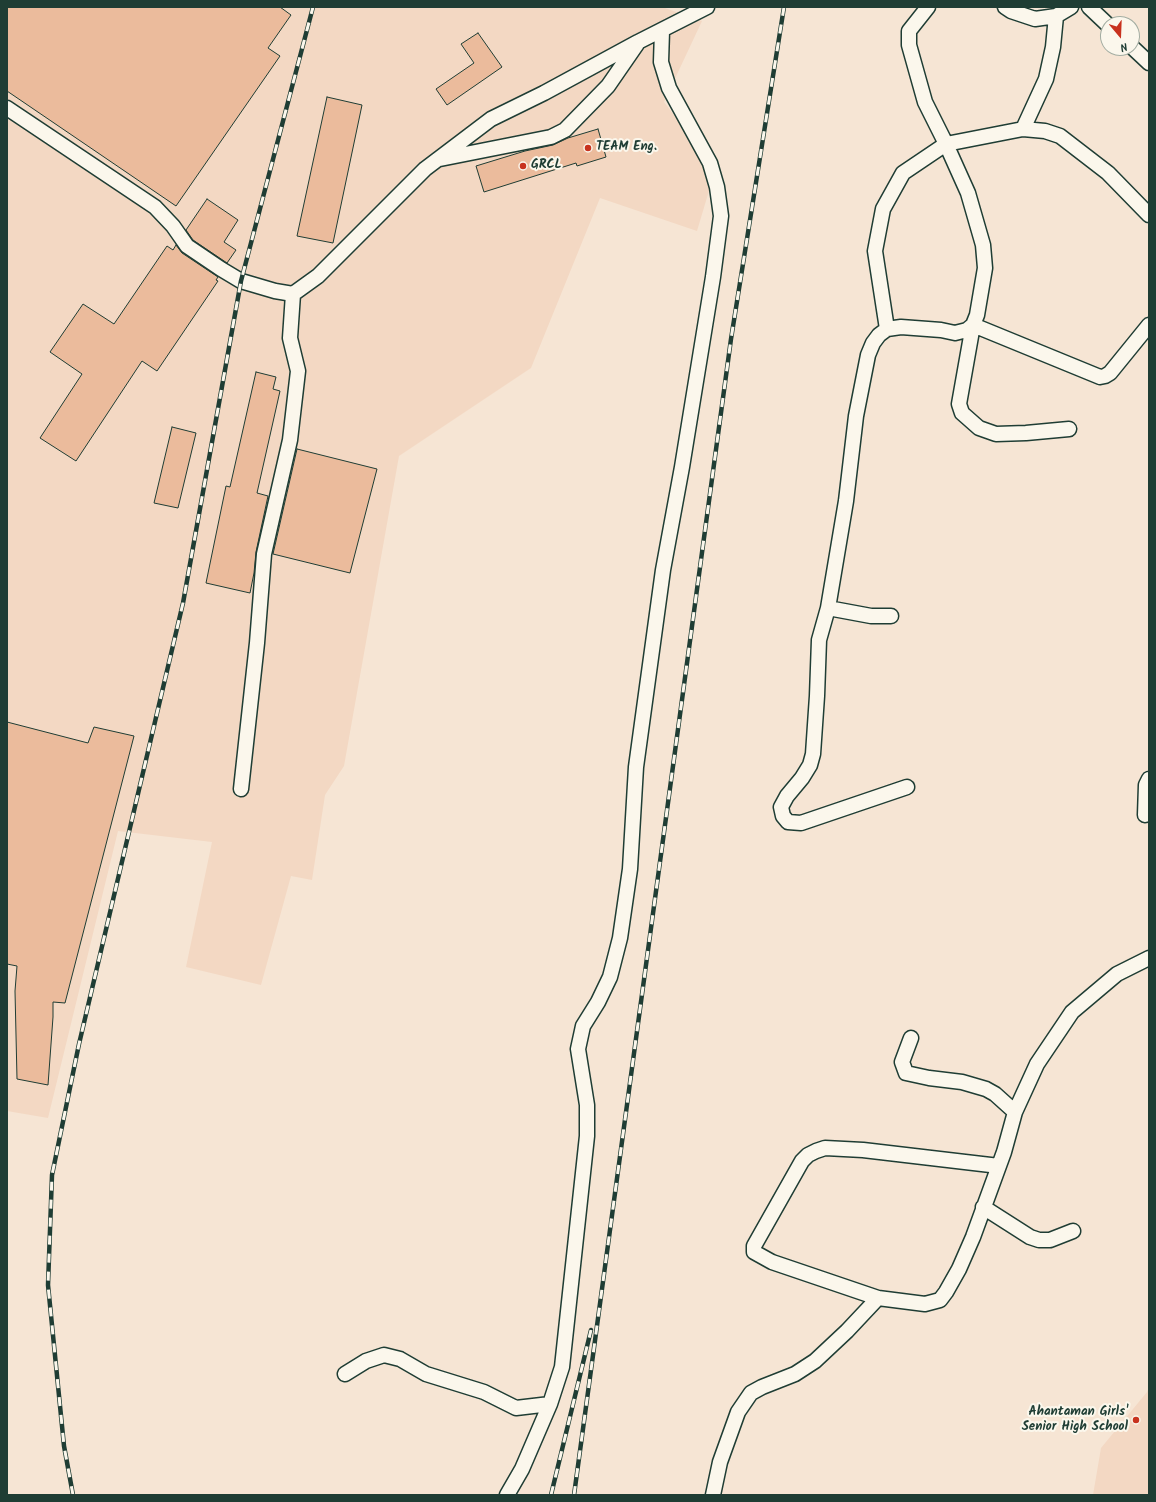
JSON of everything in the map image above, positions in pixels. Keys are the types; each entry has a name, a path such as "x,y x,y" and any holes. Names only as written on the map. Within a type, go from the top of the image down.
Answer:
{"street":[{"path":"7,108 155,207 173,226 188,246 221,269 241,281 275,291 293,294 318,276 425,169 491,119 544,93 638,42 707,7"},
{"path":"928,7 909,31 909,45 925,102 968,193 983,245 985,268 959,404 962,413 979,428 996,434 1026,434 1069,429"},
{"path":"1005,7 1011,11 1035,19 1056,16 1071,7"},
{"path":"1089,7 1100,17"},
{"path":"1023,129 1046,79 1053,47 1056,16"},
{"path":"507,1495 522,1469 550,1404 562,1367 587,1136 587,1105 578,1049 583,1026 598,1002 610,977 620,938 630,869 636,767 663,570 685,452 713,277 721,216 717,187 710,162 669,88 661,62 662,31"},
{"path":"438,160 551,137 565,130 608,86 638,42"},
{"path":"1140,55 1149,63"},
{"path":"887,329 875,251 883,209 903,173 946,144 1023,129 1045,131 1060,136 1108,173 1149,214"},
{"path":"241,789 257,643 264,554 290,440 298,371 290,338 293,294"},
{"path":"973,325 1100,377 1105,376 1110,372 1149,325"},
{"path":"907,787 801,823 788,822 783,816 781,807 787,796 802,778 810,765 813,754 819,640 828,608 846,501 856,416 868,355 873,343 879,335 887,329 901,327 941,330 955,333 967,330 973,325"},
{"path":"828,608 871,616 891,616"},
{"path":"1145,815 1146,785 1149,779"},
{"path":"999,1166 863,1150 825,1148 816,1151 808,1155 802,1161 754,1246 754,1252 772,1262 878,1298 925,1304 940,1300 959,1269 973,1237 999,1166 1015,1112 1037,1064 1072,1012 1117,974 1149,958"},
{"path":"911,1038 902,1062 906,1073 929,1078 962,1082 986,1088 1015,1112"},
{"path":"983,1207 1030,1237 1039,1240 1050,1240 1072,1230"},
{"path":"713,1495 720,1462 738,1412 751,1393 795,1374 815,1361 847,1331 878,1298"},
{"path":"345,1374 366,1361 384,1355 400,1359 426,1374 484,1392 516,1408 550,1404"}],"shaded area":[{"path":"7,7 662,7 702,21 664,102 690,136 711,184 697,231 600,198 531,368 399,456 344,766 325,795 312,880 291,876 261,985 186,967 212,842 118,831 48,1118 7,1111"},
{"name":"Ahantaman Girls' Senior High School","path":"1149,1387 1149,1495 1093,1495 1101,1448 1147,1392"}],"building":[{"path":"7,7 280,7 291,15 268,48 280,56 176,206 7,91"},
{"path":"478,33 502,67 447,105 436,89 474,63 461,44"},
{"path":"327,97 362,105 333,243 297,236"},
{"name":"GRCL","path":"598,129 606,157 577,166 576,163 484,192 476,166 525,151 553,145 568,138"},
{"path":"207,199 238,220 224,242 236,250 227,263 193,240 186,230"},
{"path":"176,245 182,253 218,277 216,280 218,281 157,371 142,361 76,461 40,438 82,374 50,352 83,304 114,324 167,246 173,250"},
{"path":"256,372 276,377 273,389 280,391 257,493 268,496 256,552 250,593 206,583 226,486 230,487"},
{"path":"172,427 196,433 178,508 154,503"},
{"path":"297,449 377,469 350,573 273,554"},
{"path":"7,722 88,743 94,727 134,736 65,1003 53,1002 48,1085 17,1079 15,991 17,966 7,964"}],"railway":[{"path":"73,1495 64,1446 48,1285 52,1175 79,1044 183,603 241,281 313,7"},
{"path":"574,1495 731,339 784,7"},
{"path":"551,1495 591,1330"}],"place":[{"name":"TEAM Eng.","path":"588,148"},
{"name":"GRCL","path":"523,166"},
{"name":"Ahantaman Girls' Senior High School","path":"1136,1420"}]}
